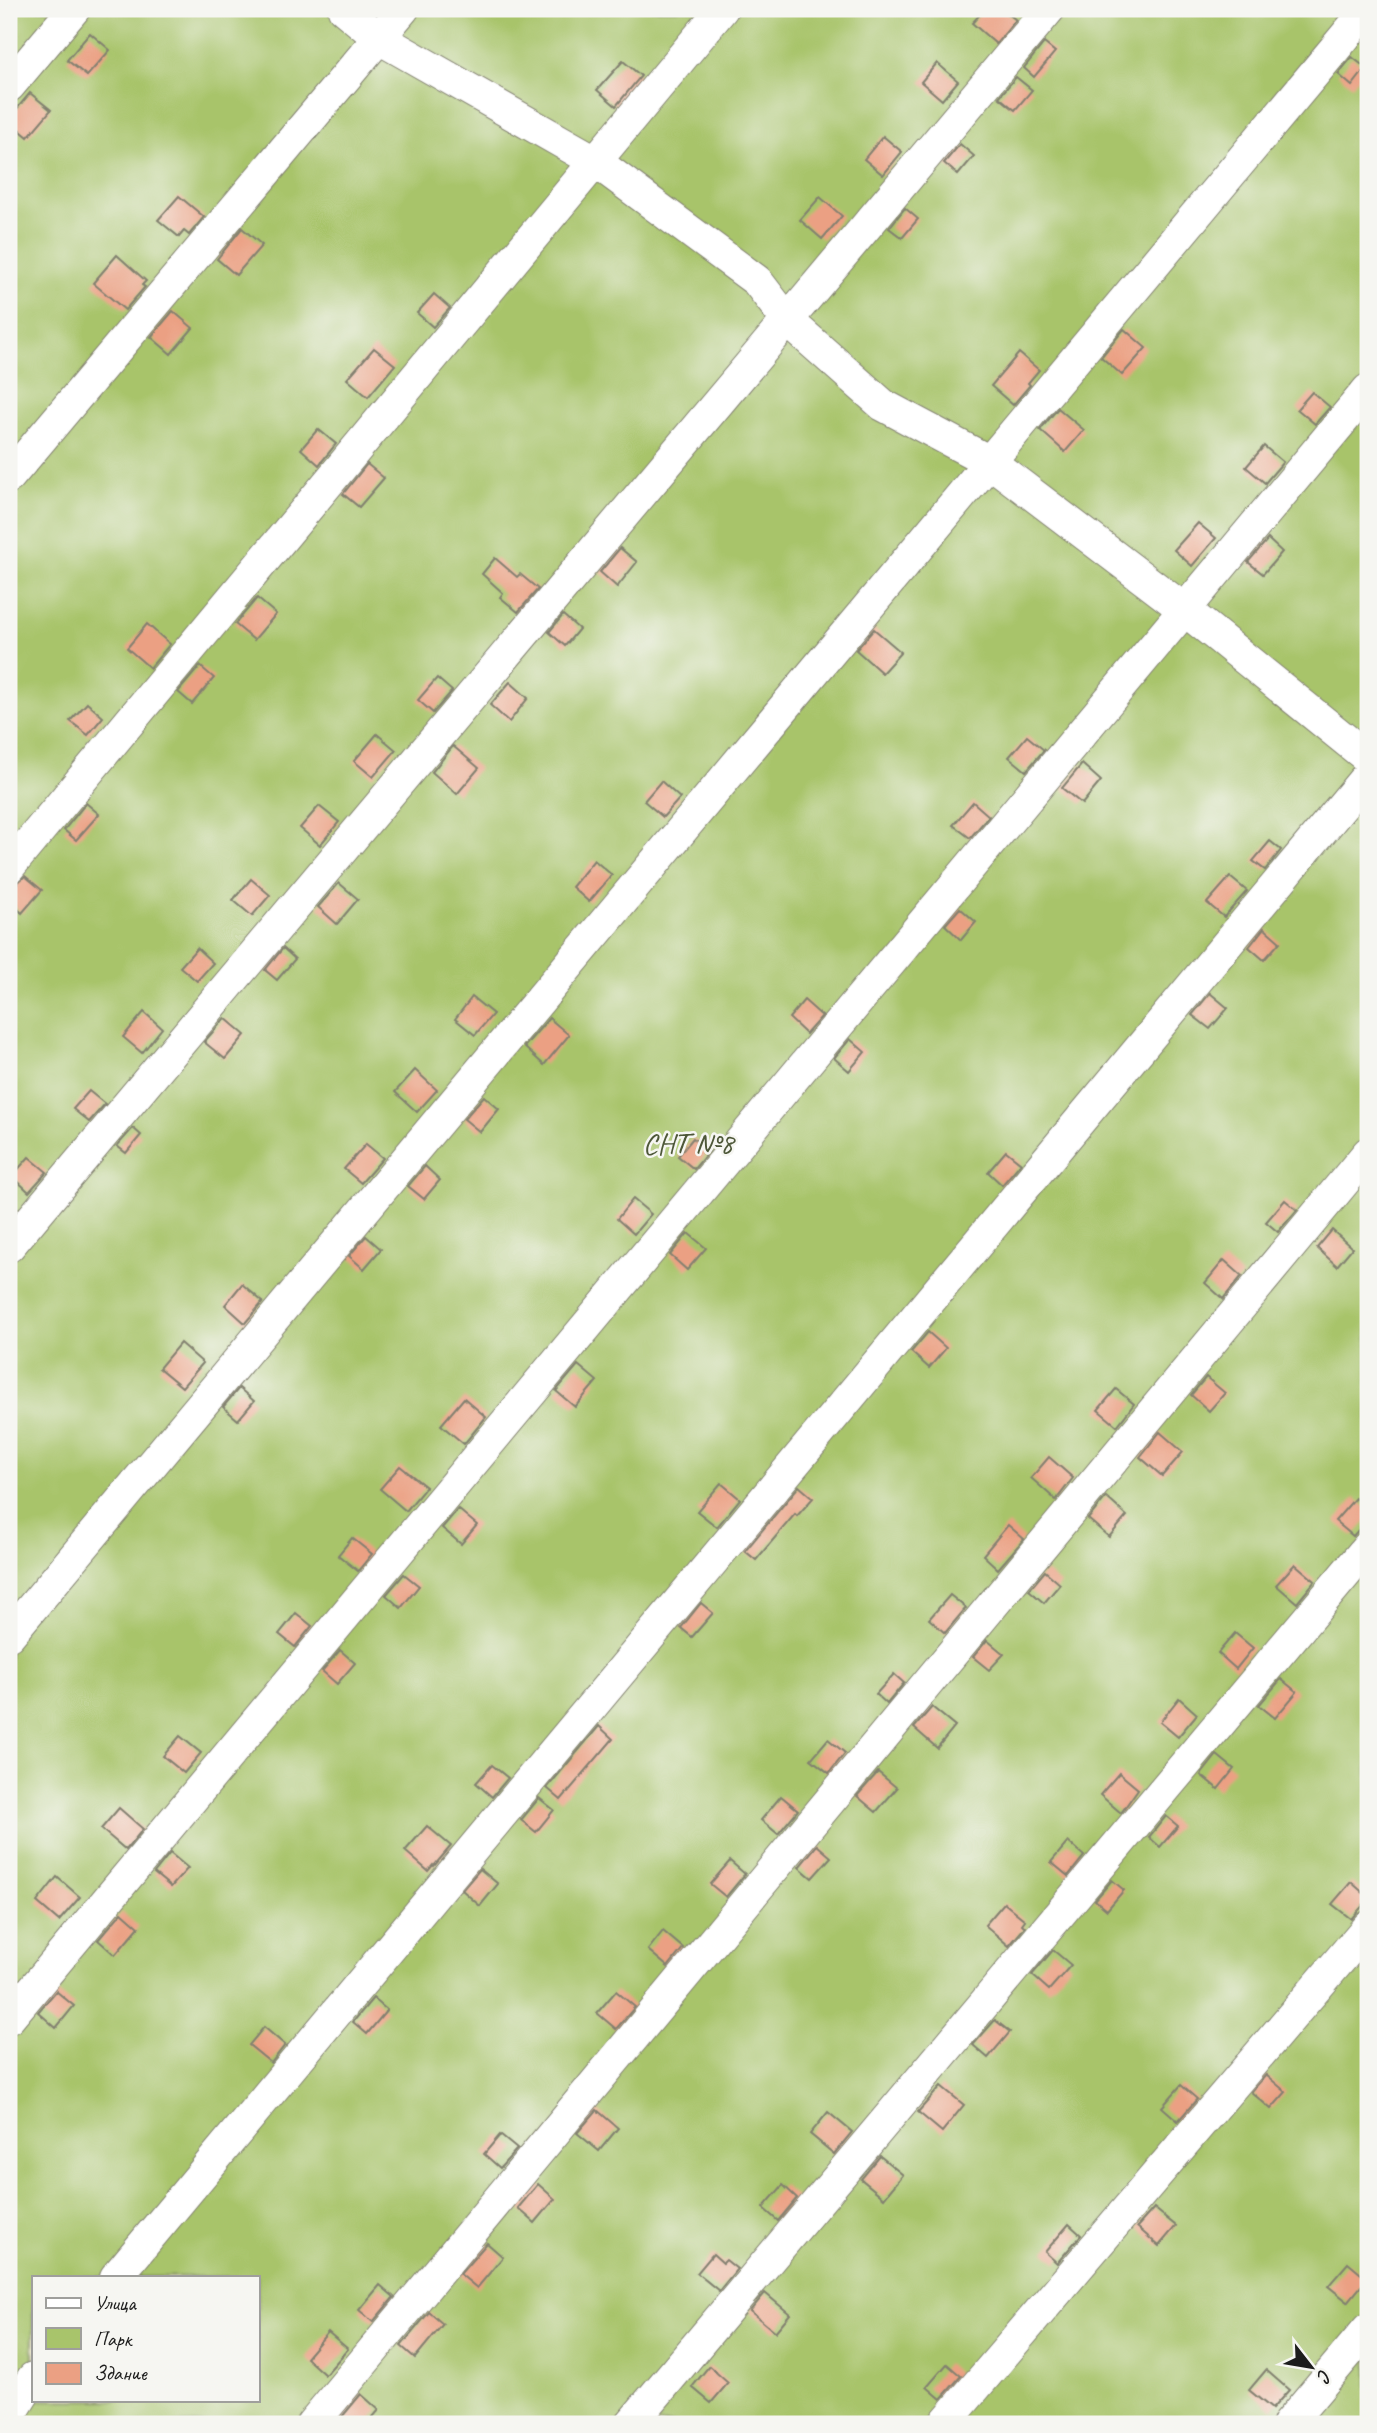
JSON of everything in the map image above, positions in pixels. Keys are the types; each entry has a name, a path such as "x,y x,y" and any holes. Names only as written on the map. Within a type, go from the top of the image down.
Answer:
{"street":[{"path":"9,86 74,9"},
{"path":"344,9 379,38 595,161 757,281 787,320 883,405 990,462 1185,610 1368,758"},
{"path":"9,477 403,9"},
{"path":"9,867 722,9"},
{"path":"9,1247 1049,9"},
{"path":"9,1635 1368,9"},
{"path":"9,2018 1368,390"},
{"path":"117,2276 1368,775"},
{"path":"312,2424 1368,1153"},
{"path":"631,2424 1368,1547"},
{"path":"944,2424 1368,1927"},
{"path":"1289,2424 1368,2329"},
{"path":"9,2417 32,2380"}],"green space":[{"name":"СНТ №8","path":"9,9 1368,9 1368,2424 9,2424"}],"building":[{"path":"985,9 1002,9 1016,20 996,44 972,23"},
{"path":"90,33 110,50 87,76 67,60"},
{"path":"1044,43 1055,52 1034,77 1024,68"},
{"path":"1352,57 1366,68 1352,86 1338,74"},
{"path":"623,61 641,76 616,106 597,90"},
{"path":"937,63 958,81 942,100 921,82"},
{"path":"1016,77 1032,90 1015,110 999,97"},
{"path":"30,93 51,110 28,137 9,121 9,118"},
{"path":"883,136 902,152 883,175 864,159"},
{"path":"960,144 974,156 958,175 944,163"},
{"path":"179,196 204,217 189,235 184,231 179,237 158,220"},
{"path":"820,197 842,216 822,239 800,220"},
{"path":"905,208 918,219 902,238 889,228"},
{"path":"242,228 262,245 236,275 217,259"},
{"path":"117,255 146,281 142,285 145,287 125,310 93,283"},
{"path":"434,294 450,308 433,327 417,313"},
{"path":"173,311 193,328 171,354 151,337"},
{"path":"1124,329 1146,348 1122,375 1101,357"},
{"path":"374,348 395,365 368,397 347,379"},
{"path":"1019,353 1039,370 1013,405 991,386"},
{"path":"1312,392 1330,407 1315,424 1297,409"},
{"path":"1058,408 1084,430 1065,452 1040,430"},
{"path":"318,429 336,444 319,465 301,449"},
{"path":"1264,446 1283,462 1265,483 1246,467"},
{"path":"367,464 384,478 359,507 343,494"},
{"path":"1198,523 1216,538 1192,566 1174,550"},
{"path":"1268,539 1282,552 1263,574 1248,562"},
{"path":"620,548 637,562 617,587 600,572"},
{"path":"495,558 517,577 520,574 538,589 518,612 500,597 503,593 482,574"},
{"path":"257,598 276,614 254,640 235,624"},
{"path":"563,615 579,629 565,646 549,632"},
{"path":"147,624 170,644 150,668 127,648"},
{"path":"874,629 901,652 882,673 856,650"},
{"path":"200,666 214,678 192,704 178,692"},
{"path":"437,678 452,691 433,713 418,700"},
{"path":"510,682 528,698 509,722 490,705"},
{"path":"87,703 103,717 88,735 70,721"},
{"path":"377,734 396,750 373,777 354,761"},
{"path":"1027,736 1044,750 1026,771 1009,757"},
{"path":"453,746 479,768 457,794 432,772"},
{"path":"1082,764 1101,781 1082,804 1062,788"},
{"path":"661,781 680,798 663,817 644,801"},
{"path":"973,802 989,816 970,838 953,825"},
{"path":"86,803 99,814 76,840 64,830"},
{"path":"319,806 339,822 320,845 300,828"},
{"path":"1270,841 1281,850 1265,870 1253,861"},
{"path":"594,860 612,875 589,902 572,887"},
{"path":"25,876 42,890 22,913 9,901 9,885 16,884"},
{"path":"1230,877 1247,891 1224,917 1207,903"},
{"path":"251,879 270,895 252,916 233,900"},
{"path":"339,883 358,899 337,924 318,907"},
{"path":"960,908 976,922 961,940 945,925"},
{"path":"1264,928 1280,942 1264,960 1249,947"},
{"path":"197,948 213,963 197,981 180,967"},
{"path":"283,948 295,959 277,980 265,970"},
{"path":"1210,993 1228,1008 1210,1029 1192,1015"},
{"path":"472,997 493,1014 475,1035 455,1019"},
{"path":"804,1000 822,1016 806,1034 789,1018"},
{"path":"144,1012 162,1028 142,1053 123,1037"},
{"path":"225,1018 245,1035 225,1059 204,1042"},
{"path":"549,1018 569,1035 544,1065 524,1047"},
{"path":"850,1039 865,1052 849,1071 834,1058"},
{"path":"415,1070 437,1090 417,1112 395,1092"},
{"path":"89,1091 105,1104 89,1122 73,1109"},
{"path":"484,1096 499,1109 480,1132 464,1119"},
{"path":"133,1128 141,1135 126,1153 117,1146"},
{"path":"693,1138 709,1151 694,1169 678,1156"},
{"path":"366,1144 383,1158 361,1183 344,1169"},
{"path":"1006,1151 1021,1163 1002,1185 988,1172"},
{"path":"29,1157 47,1172 29,1192 12,1176"},
{"path":"425,1166 440,1180 424,1199 408,1186"},
{"path":"633,1199 651,1214 634,1234 617,1219"},
{"path":"1285,1200 1297,1210 1278,1232 1266,1222"},
{"path":"1332,1230 1352,1248 1337,1266 1317,1248"},
{"path":"688,1233 706,1248 687,1270 670,1255"},
{"path":"366,1236 381,1249 364,1269 349,1256"},
{"path":"1224,1260 1242,1276 1223,1299 1205,1283"},
{"path":"242,1284 263,1302 245,1323 225,1305"},
{"path":"928,1332 946,1348 929,1368 911,1352"},
{"path":"180,1343 203,1363 182,1387 159,1368"},
{"path":"578,1365 597,1381 575,1407 556,1391"},
{"path":"1206,1377 1225,1393 1209,1411 1191,1395"},
{"path":"239,1388 254,1401 238,1420 223,1407"},
{"path":"1116,1389 1134,1404 1117,1426 1098,1410"},
{"path":"464,1398 486,1417 464,1444 441,1425"},
{"path":"1160,1432 1183,1452 1162,1476 1140,1457"},
{"path":"1049,1457 1073,1478 1056,1500 1031,1478"},
{"path":"400,1466 426,1487 406,1511 380,1489"},
{"path":"721,1483 740,1499 717,1527 697,1511"},
{"path":"799,1486 813,1498 797,1516 795,1514 756,1560 745,1551"},
{"path":"1106,1497 1127,1516 1109,1537 1088,1519"},
{"path":"1355,1498 1368,1509 1368,1519 1353,1536 1335,1521"},
{"path":"458,1509 477,1525 461,1544 442,1528"},
{"path":"1008,1525 1024,1539 998,1569 983,1555"},
{"path":"352,1538 372,1554 358,1571 338,1555"},
{"path":"1295,1564 1315,1581 1297,1603 1276,1585"},
{"path":"1045,1571 1060,1584 1044,1603 1029,1590"},
{"path":"404,1574 419,1586 401,1608 386,1595"},
{"path":"950,1595 966,1608 945,1633 929,1619"},
{"path":"701,1603 713,1613 692,1637 681,1628"},
{"path":"296,1613 312,1626 295,1647 279,1634"},
{"path":"1235,1633 1253,1648 1236,1669 1218,1653"},
{"path":"987,1640 1004,1654 989,1670 973,1657"},
{"path":"340,1650 355,1663 337,1684 322,1671"},
{"path":"894,1674 904,1683 887,1704 876,1694"},
{"path":"1281,1679 1297,1692 1275,1718 1259,1705"},
{"path":"1179,1698 1197,1714 1178,1737 1160,1722"},
{"path":"932,1707 955,1726 937,1748 914,1728"},
{"path":"599,1726 613,1739 561,1800 547,1788"},
{"path":"180,1736 201,1753 184,1773 163,1756"},
{"path":"828,1739 845,1753 829,1773 811,1759"},
{"path":"1217,1755 1234,1769 1218,1789 1201,1775"},
{"path":"492,1765 508,1778 492,1797 476,1783"},
{"path":"878,1772 897,1788 876,1812 857,1796"},
{"path":"1119,1773 1138,1789 1121,1813 1100,1795"},
{"path":"781,1796 798,1810 778,1834 761,1820"},
{"path":"539,1798 554,1810 536,1832 521,1820"},
{"path":"119,1808 143,1829 126,1850 101,1829"},
{"path":"1166,1816 1178,1826 1160,1847 1149,1837"},
{"path":"427,1826 451,1846 428,1871 405,1851"},
{"path":"1068,1842 1084,1856 1068,1876 1051,1862"},
{"path":"817,1845 831,1857 812,1878 799,1867"},
{"path":"170,1853 188,1868 171,1887 154,1873"},
{"path":"730,1861 745,1874 726,1897 710,1884"},
{"path":"480,1869 498,1884 480,1906 462,1890"},
{"path":"57,1877 80,1897 59,1921 37,1902"},
{"path":"1112,1880 1124,1890 1107,1910 1095,1900"},
{"path":"1351,1882 1368,1900 1351,1919 1332,1904"},
{"path":"1004,1903 1025,1920 1022,1924 1025,1927 1009,1946 985,1925"},
{"path":"122,1912 139,1927 115,1955 98,1940"},
{"path":"663,1931 683,1948 668,1967 648,1950"},
{"path":"1053,1950 1071,1965 1049,1990 1032,1975"},
{"path":"56,1991 74,2006 56,2028 38,2012"},
{"path":"616,1991 635,2007 616,2029 597,2013"},
{"path":"373,1998 387,2010 367,2034 353,2022"},
{"path":"995,2020 1010,2032 988,2058 973,2045"},
{"path":"264,2027 285,2045 271,2063 249,2045"},
{"path":"1266,2075 1286,2092 1271,2109 1251,2092"},
{"path":"1181,2085 1197,2099 1178,2121 1162,2107"},
{"path":"941,2086 964,2105 942,2132 918,2112"},
{"path":"597,2110 618,2128 599,2151 577,2133"},
{"path":"828,2112 852,2132 834,2154 810,2134"},
{"path":"500,2135 517,2149 500,2168 484,2154"},
{"path":"880,2156 903,2175 884,2198 861,2179"},
{"path":"538,2184 555,2199 535,2223 518,2208"},
{"path":"783,2185 797,2198 778,2221 763,2208"},
{"path":"1154,2208 1176,2226 1159,2246 1137,2227"},
{"path":"1069,2224 1081,2235 1057,2263 1045,2252"},
{"path":"487,2243 503,2257 477,2288 460,2274"},
{"path":"713,2254 723,2263 726,2260 737,2269 719,2291 697,2273"},
{"path":"1348,2263 1367,2279 1348,2302 1328,2286"},
{"path":"380,2285 394,2297 373,2322 359,2310"},
{"path":"765,2293 790,2314 775,2332 750,2311"},
{"path":"429,2312 443,2324 415,2358 401,2346"},
{"path":"328,2332 348,2349 325,2375 306,2358"},
{"path":"947,2364 961,2376 941,2399 927,2387"},
{"path":"709,2366 728,2383 711,2403 692,2387"},
{"path":"1266,2370 1289,2390 1272,2409 1249,2390"},
{"path":"361,2394 379,2410 367,2424 336,2424"}]}
